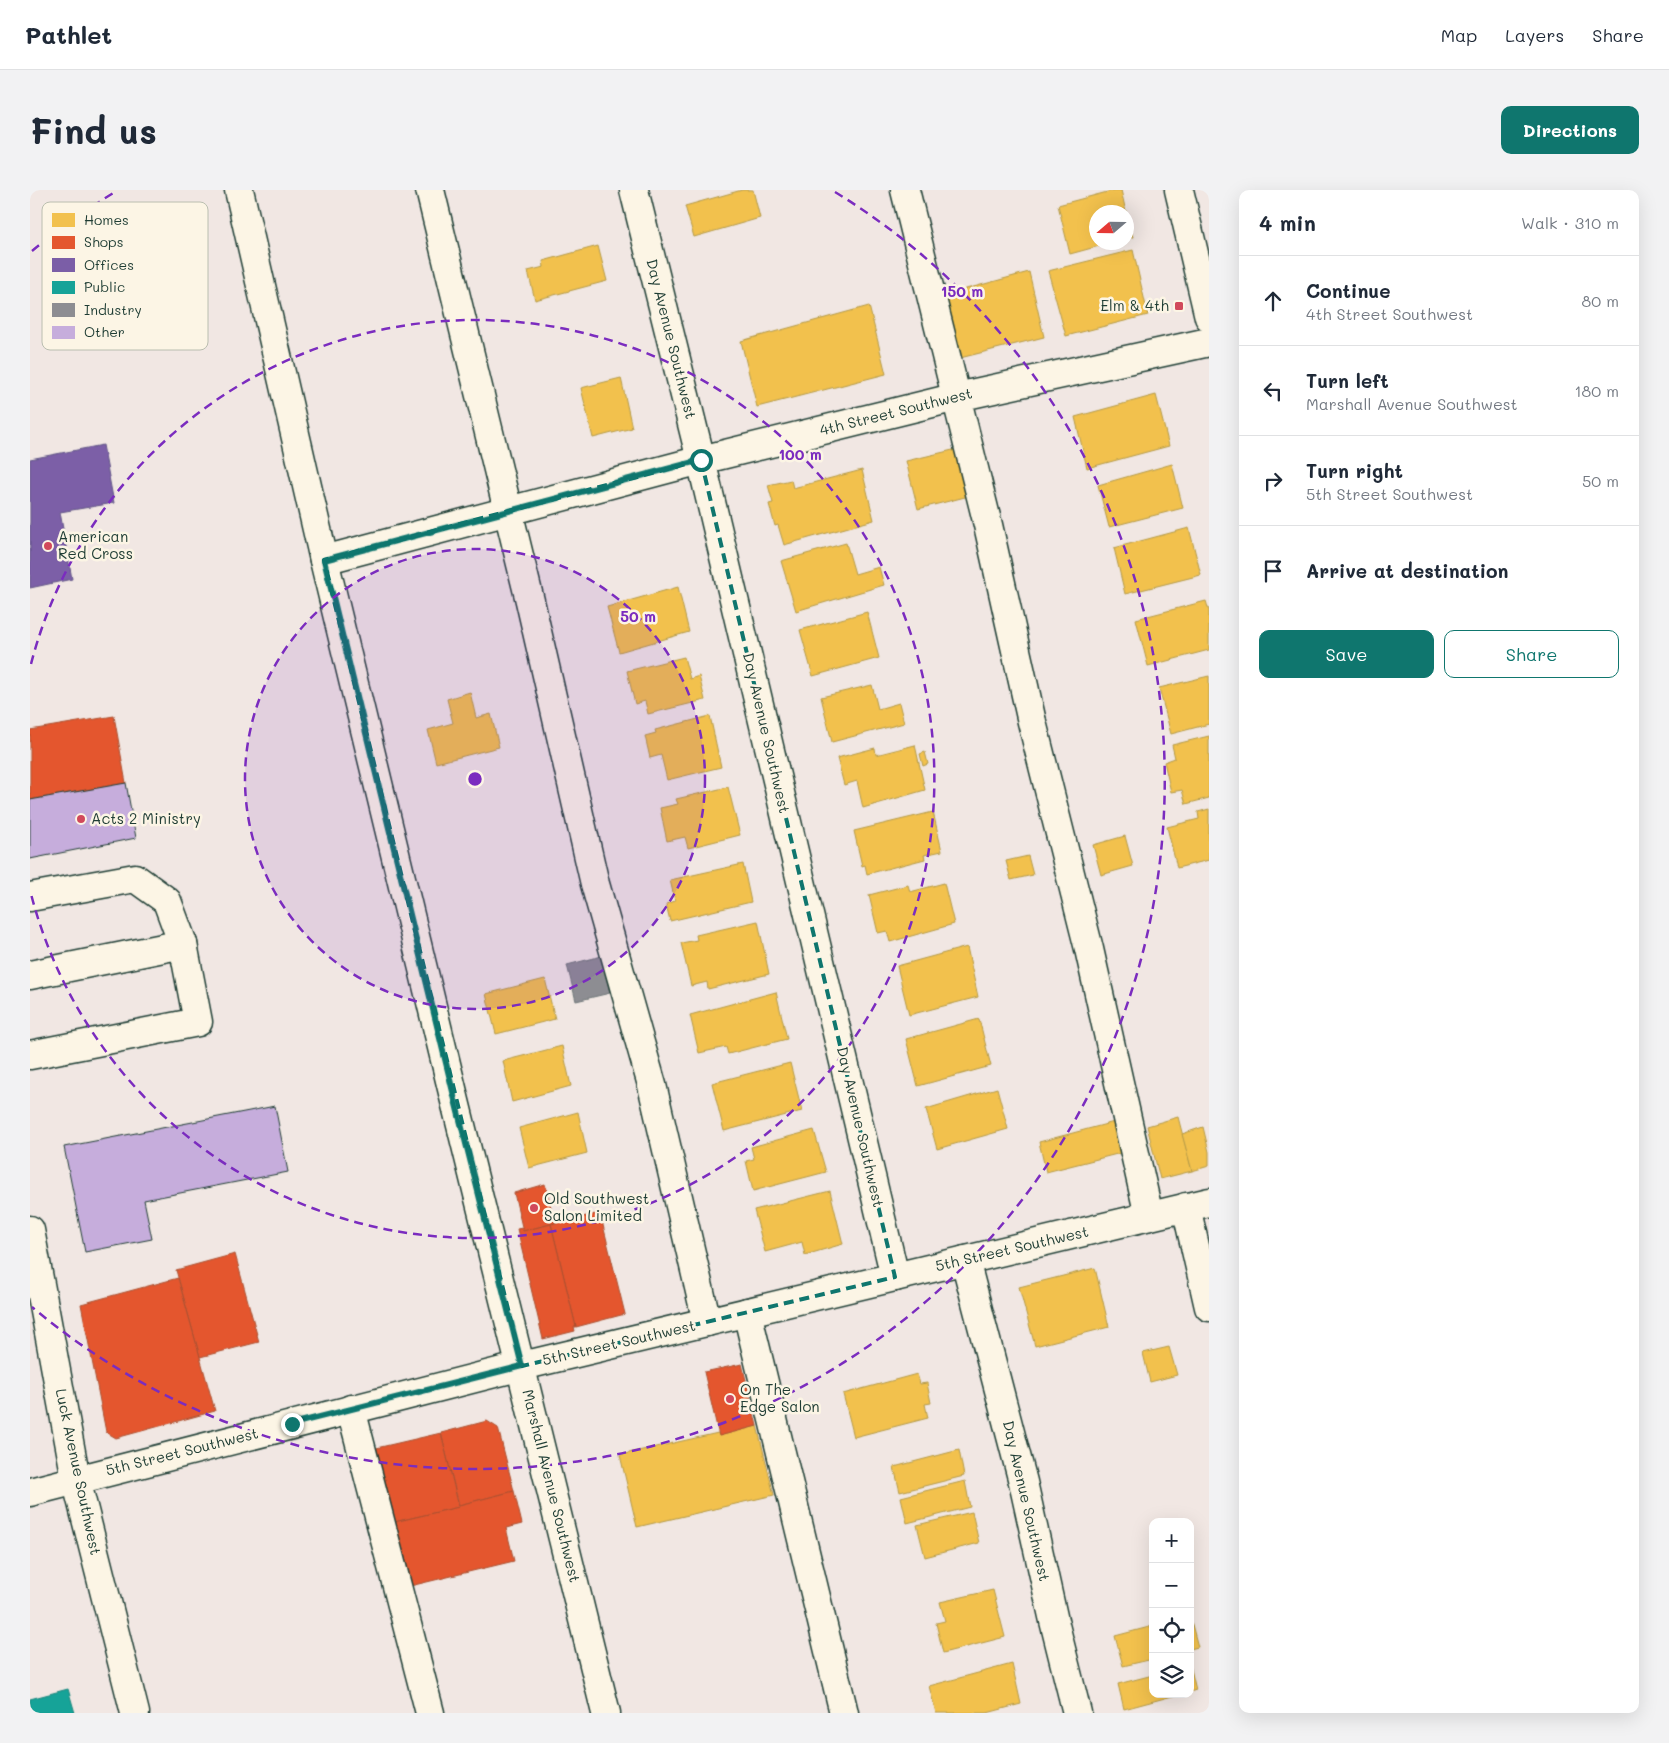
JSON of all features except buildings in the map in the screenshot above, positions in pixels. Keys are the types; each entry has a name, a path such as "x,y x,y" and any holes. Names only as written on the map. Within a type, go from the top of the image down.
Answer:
{"street":[{"name":"Marshall Avenue Southwest","path":"239,190 324,560 606,1713"},
{"path":"430,190 509,512 595,884 652,1084 707,1322"},
{"name":"Day Avenue Southwest","path":"634,190 701,460 895,1277"},
{"path":"905,190 988,525 1032,722 1089,949 1149,1216"},
{"path":"1179,190 1209,317"},
{"name":"4th Street Southwest","path":"324,560 701,460 957,397 1209,342"},
{"path":"30,897 135,878 166,901 183,944 198,1022 30,1055"},
{"path":"30,975 183,944"},
{"path":"1197,1204 1209,1307"},
{"name":"5th Street Southwest","path":"30,1492 522,1366 1197,1204"},
{"name":"Luck Avenue Southwest","path":"30,1230 76,1479 134,1713"},
{"name":"Day Avenue Southwest","path":"965,1260 1023,1482 1077,1713"},
{"path":"747,1312 844,1713"},
{"path":"352,1409 430,1713"}],"highlighted area":[{"path":"701,460 895,1277 522,1366 324,560"}],"place":[{"name":"Elm & 4th","path":"1179,306"},
{"name":"American Red Cross","path":"48,546"},
{"name":"Acts 2 Ministry","path":"81,819"},
{"name":"Old Southwest Salon Limited","path":"534,1208"},
{"name":"On The Edge Salon","path":"730,1399"}],"route":[{"path":"292,1424 522,1366 454,1096 324,560 701,460"}]}
